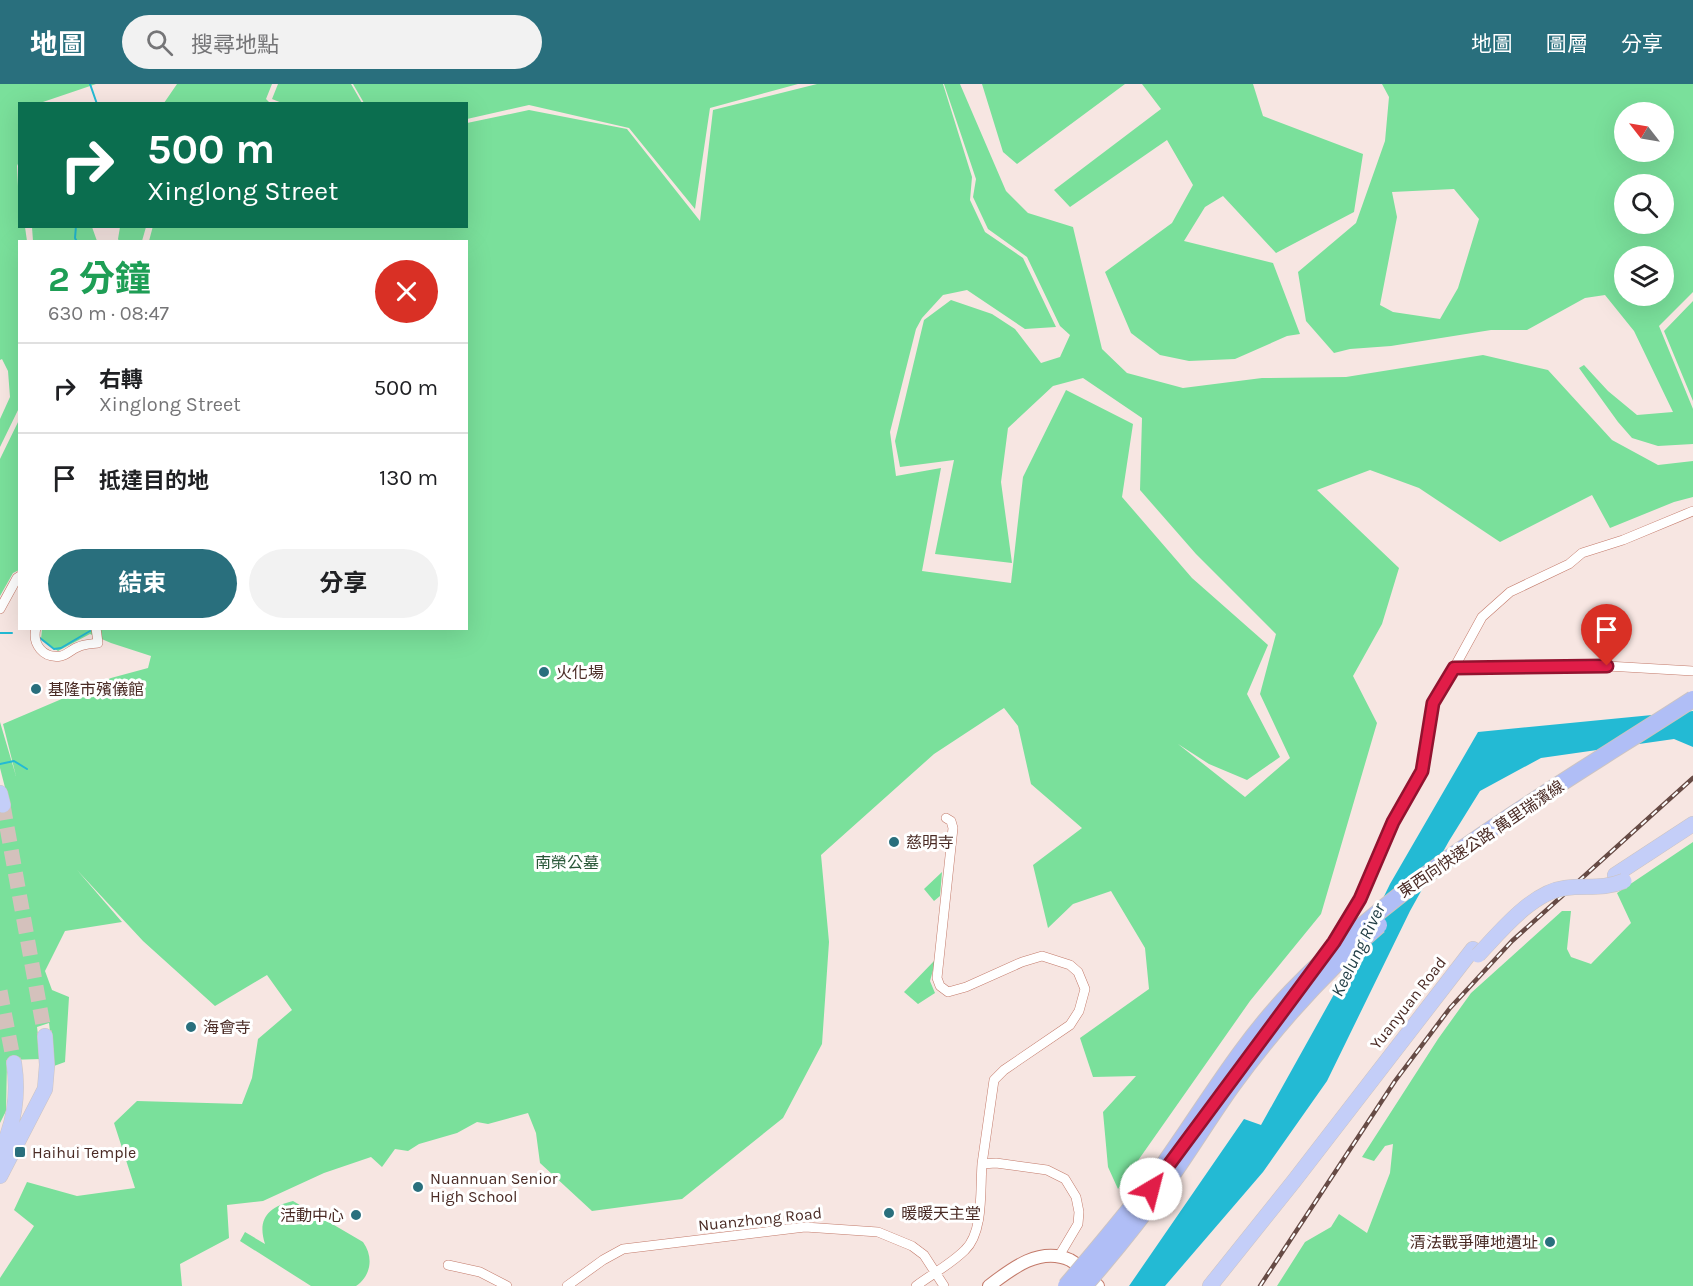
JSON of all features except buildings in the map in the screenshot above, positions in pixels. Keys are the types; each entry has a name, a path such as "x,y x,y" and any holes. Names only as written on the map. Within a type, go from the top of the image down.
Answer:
{"highway":[{"name":"東西向快速公路 萬里瑞濱線","path":"1066,1286 1159,1171 1252,1038 1290,993 1342,941 1397,895 1449,858 1693,699"},
{"name":"東西向快速公路 萬里瑞濱線","path":"1086,1280 1132,1228 1167,1182 1232,1087 1266,1044 1304,997 1339,961 1399,908 1455,866 1693,713"}],"main road":[{"name":"Yuanyuan Road","path":"1210,1286 1475,952 1544,893 1565,888 1596,889 1612,886 1619,878 1693,824"},
{"name":"Yuanyuan Road","path":"1619,878 1693,832"},
{"name":"Yuanyuan Road","path":"1220,1286 1475,952"},
{"path":"0,1176 45,1089 47,1065 45,1036"},
{"path":"0,1154 8,1137 17,1101 14,1063"},
{"path":"17,1082 30,1088 45,1089"},
{"path":"17,1101 28,1102 36,1108"}],"street":[{"path":"1086,1280 1353,913 1367,886 1393,822 1422,771 1433,703 1482,617 1510,592 1569,564 1582,553 1623,540 1693,511"},
{"path":"0,609 18,579"},
{"path":"36,630 34,637 41,651 48,655 62,656 79,646 98,643 96,630"},
{"path":"1454,668 1607,666 1693,671"},
{"path":"916,1286 965,1250 976,1232 982,1164 994,1080 1004,1070 1070,1025 1079,1011 1085,989 1078,972 1070,965 1042,956 1022,962 966,987 948,992 940,986 937,978 953,828 951,821 946,818"},
{"path":"982,1164 996,1163 1047,1170 1065,1179 1076,1197 1079,1212 1078,1224 1059,1256"},
{"name":"Nuanzhong Road","path":"567,1286 603,1260 623,1249 805,1227 878,1232 898,1239 924,1255 944,1286"},
{"path":"989,1286 1011,1269 1050,1255 1072,1261 1086,1280 1098,1286"},
{"path":"448,1265 480,1272 507,1286"}],"green space":[{"path":"0,84 96,84 43,102 18,102 18,228 25,228 27,240 18,240 18,410 0,447 0,419 10,397 8,371 2,359 0,360"},
{"path":"177,84 272,84 266,99 269,102 165,102"},
{"path":"278,84 351,84 361,102 280,102 272,99"},
{"path":"353,84 798,84 710,108 695,209 629,128 529,105 468,119 468,102 363,102"},
{"name":"南榮公墓","path":"817,84 943,84 972,177 970,200 985,232 1023,258 1056,327 1025,329 967,290 943,295 922,318 916,329 890,432 896,476 941,468 922,571 1011,583 1023,477 1066,390 1133,424 1122,497 1192,578 1268,645 1247,694 1280,757 1247,780 1209,764 1178,744 1245,797 1290,758 1260,694 1276,634 1196,554 1140,490 1142,418 1083,378 1053,386 1008,428 1001,482 1012,563 935,554 954,460 900,467 895,441 924,320 951,300 992,314 1015,329 1041,363 1060,357 1070,335 1060,326 1027,257 988,229 973,197 976,179 944,84 960,84 1006,191 1028,213 1073,227 1102,349 1127,373 1183,388 1262,378 1346,377 1483,355 1548,370 1612,440 1658,465 1693,461 1693,497 1674,502 1610,528 1592,495 1500,542 1419,488 1370,470 1317,490 1399,568 1382,624 1353,676 1377,723 1321,914 1250,1001 1118,1189 1108,1167 1103,1112 1136,1076 1093,1077 1080,1038 1149,989 1145,948 1111,891 1073,904 1048,928 1033,865 1082,828 1031,784 1018,726 1004,708 934,754 821,855 829,942 822,1044 783,1118 682,1199 592,1211 540,1163 536,1133 528,1113 488,1124 477,1122 457,1133 419,1144 408,1151 395,1149 382,1167 371,1157 324,1173 263,1201 227,1205 229,1238 180,1264 182,1286 0,1286 0,1278 34,1226 14,1210 27,1182 77,1196 135,1188 114,1123 137,1101 242,1104 252,1078 258,1039 292,1010 267,975 215,1006 143,941 77,870 122,922 65,931 45,971 52,990 69,997 65,1062 54,1066 49,1023 37,1027 41,1059 7,1060 6,1111 0,1123 0,806 9,803 0,768 0,722 16,776 3,724 111,678 148,668 151,656 90,634 58,651 41,639 42,630 468,630 468,240 149,240 152,228 468,228 468,123 529,110 627,129 700,221 713,110"},
{"path":"982,84 1125,84 1017,164 1003,152"},
{"path":"1142,84 1253,84 1263,116 1363,154 1354,212 1276,253 1223,196 1205,207 1184,241 1273,263 1300,334 1287,336 1235,359 1189,361 1160,355 1131,333 1105,272 1172,223 1193,185 1167,140 1070,207 1054,190 1161,109"},
{"path":"1382,84 1693,84 1693,292 1659,326 1693,409 1693,444 1658,446 1632,438 1579,368 1584,365 1608,391 1637,415 1673,412 1634,331 1605,295 1585,298 1527,330 1491,330 1334,353 1306,321 1298,272 1356,223 1385,141 1389,97","holes":["1454,189 1479,219 1458,288 1440,319 1393,312 1380,305 1397,217 1392,192"]},
{"path":"32,228 92,228 97,240 33,240"},
{"path":"120,228 146,228 142,240 118,239"},
{"path":"1693,301 1693,401 1664,331"},
{"path":"18,422 18,570 13,573 0,596 0,459"},
{"path":"1693,842 1693,1286 1277,1286 1305,1242 1331,1227 1339,1214 1367,1233 1390,1173 1393,1144 1385,1146 1374,1161 1362,1157 1438,1039 1471,993 1562,911 1571,911 1567,949 1571,957 1591,964 1631,923 1617,893"},
{"path":"942,872 940,896 934,901 924,889"},
{"path":"936,959 930,981 935,993 918,1004 904,992"},
{"path":"293,1201 363,1242 370,1260 368,1272 356,1286 311,1286 240,1241 245,1232 265,1244 262,1228 267,1215 277,1207"}],"water":[{"name":"Keelung River","path":"1693,711 1693,747 1674,739 1541,758 1480,791 1410,911 1327,1081 1263,1172 1165,1286 1129,1286 1244,1119 1261,1125 1352,962 1390,884 1478,732"}],"waterway":[{"path":"90,84 96,102"},
{"path":"76,228 76,240"},
{"path":"40,638 54,649 61,648 90,631"},
{"path":"0,633 12,633"},
{"path":"0,764 14,761 27,769"}],"tunnel":[{"path":"3,805 45,1036"},
{"path":"0,991 14,1063"}],"railway":[{"path":"1260,1286 1395,1081 1450,1008 1512,941 1693,778"}],"place":[{"name":"火化場","path":"544,672"},
{"name":"基隆市殯儀館","path":"36,689"},
{"name":"慈明寺","path":"894,842"},
{"name":"海會寺","path":"191,1027"},
{"name":"Haihui Temple","path":"20,1152"},
{"name":"Nuannuan Senior High School","path":"418,1187"},
{"name":"暖暖天主堂","path":"889,1213"},
{"name":"活動中心","path":"356,1215"},
{"name":"清法戰爭陣地遺址","path":"1550,1242"}],"route":[{"path":"1151,1189 1353,913 1367,886 1393,822 1422,771 1433,703 1454,668 1607,666"}]}
